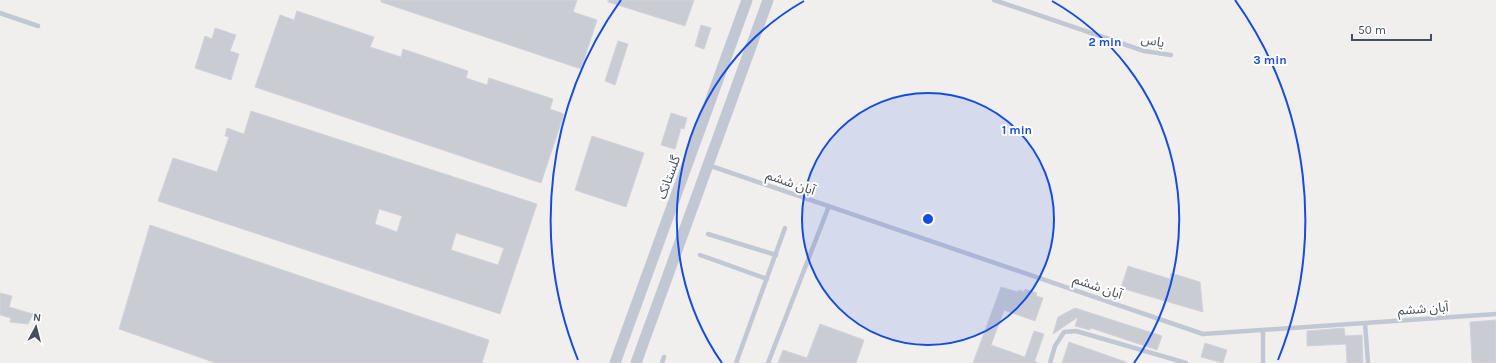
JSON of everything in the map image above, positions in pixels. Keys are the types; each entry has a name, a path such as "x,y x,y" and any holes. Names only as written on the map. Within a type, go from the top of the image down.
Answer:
{"street":[{"name":"گلستانک","path":"615,363 747,0"},
{"path":"636,363 768,0"}],"lane":[{"name":"یاس","path":"994,0 1144,51 1172,55"},
{"path":"0,13 38,26"},
{"name":"آبان ششم","path":"708,165 1203,334 1496,314"},
{"path":"768,363 829,206"},
{"path":"736,363 753,313 786,228"},
{"path":"708,234 776,255"},
{"path":"700,255 767,279"},
{"path":"1365,323 1368,363"},
{"path":"1263,330 1263,363"},
{"path":"1050,363 1055,346 1064,332 1076,331 1186,363"},
{"path":"662,363 664,357"}],"building":[{"path":"381,0 577,0 573,12 597,20 581,69 381,2"},
{"path":"608,0 694,0 685,26 608,2"},
{"path":"297,11 374,37 370,47 401,57 403,49 468,71 466,78 487,85 489,78 553,99 550,109 564,114 541,183 255,87 280,15 294,20"},
{"path":"701,25 711,28 704,49 695,46"},
{"path":"215,28 236,35 230,51 239,54 231,80 195,68 205,36 212,39"},
{"path":"618,41 628,44 615,85 605,81"},
{"path":"251,111 537,204 500,314 158,201 173,158 217,172 229,137 225,136 227,128 244,134","holes":["379,209 402,216 397,232 375,224","456,233 504,248 498,265 451,250"]},
{"path":"671,113 687,118 684,129 681,128 675,149 661,145"},
{"path":"592,136 644,153 626,207 575,190"},
{"path":"150,225 489,340 482,363 216,363 119,329"},
{"path":"1128,266 1170,279 1171,273 1200,282 1203,312 1121,288"},
{"path":"1001,287 1018,292 1019,290 1024,292 1025,289 1037,293 1036,296 1043,298 1035,321 1004,310 991,345 1025,357 1034,331 1044,334 1034,360 1038,363 973,363"},
{"path":"0,293 12,296 9,307 33,314 28,324 10,322 11,318 0,315"},
{"path":"1075,308 1162,336 1157,350 1091,328 1090,330 1075,326 1078,317 1053,334 1058,317"},
{"path":"1496,320 1496,363 1472,363 1470,322"},
{"path":"820,324 864,340 856,363 778,363 783,350 807,358"},
{"path":"1344,328 1345,336 1362,335 1363,363 1347,363 1346,344 1307,346 1307,331"},
{"path":"1069,342 1126,362 1126,363 1062,363"},
{"path":"1205,343 1227,350 1223,363 1201,357"}]}
